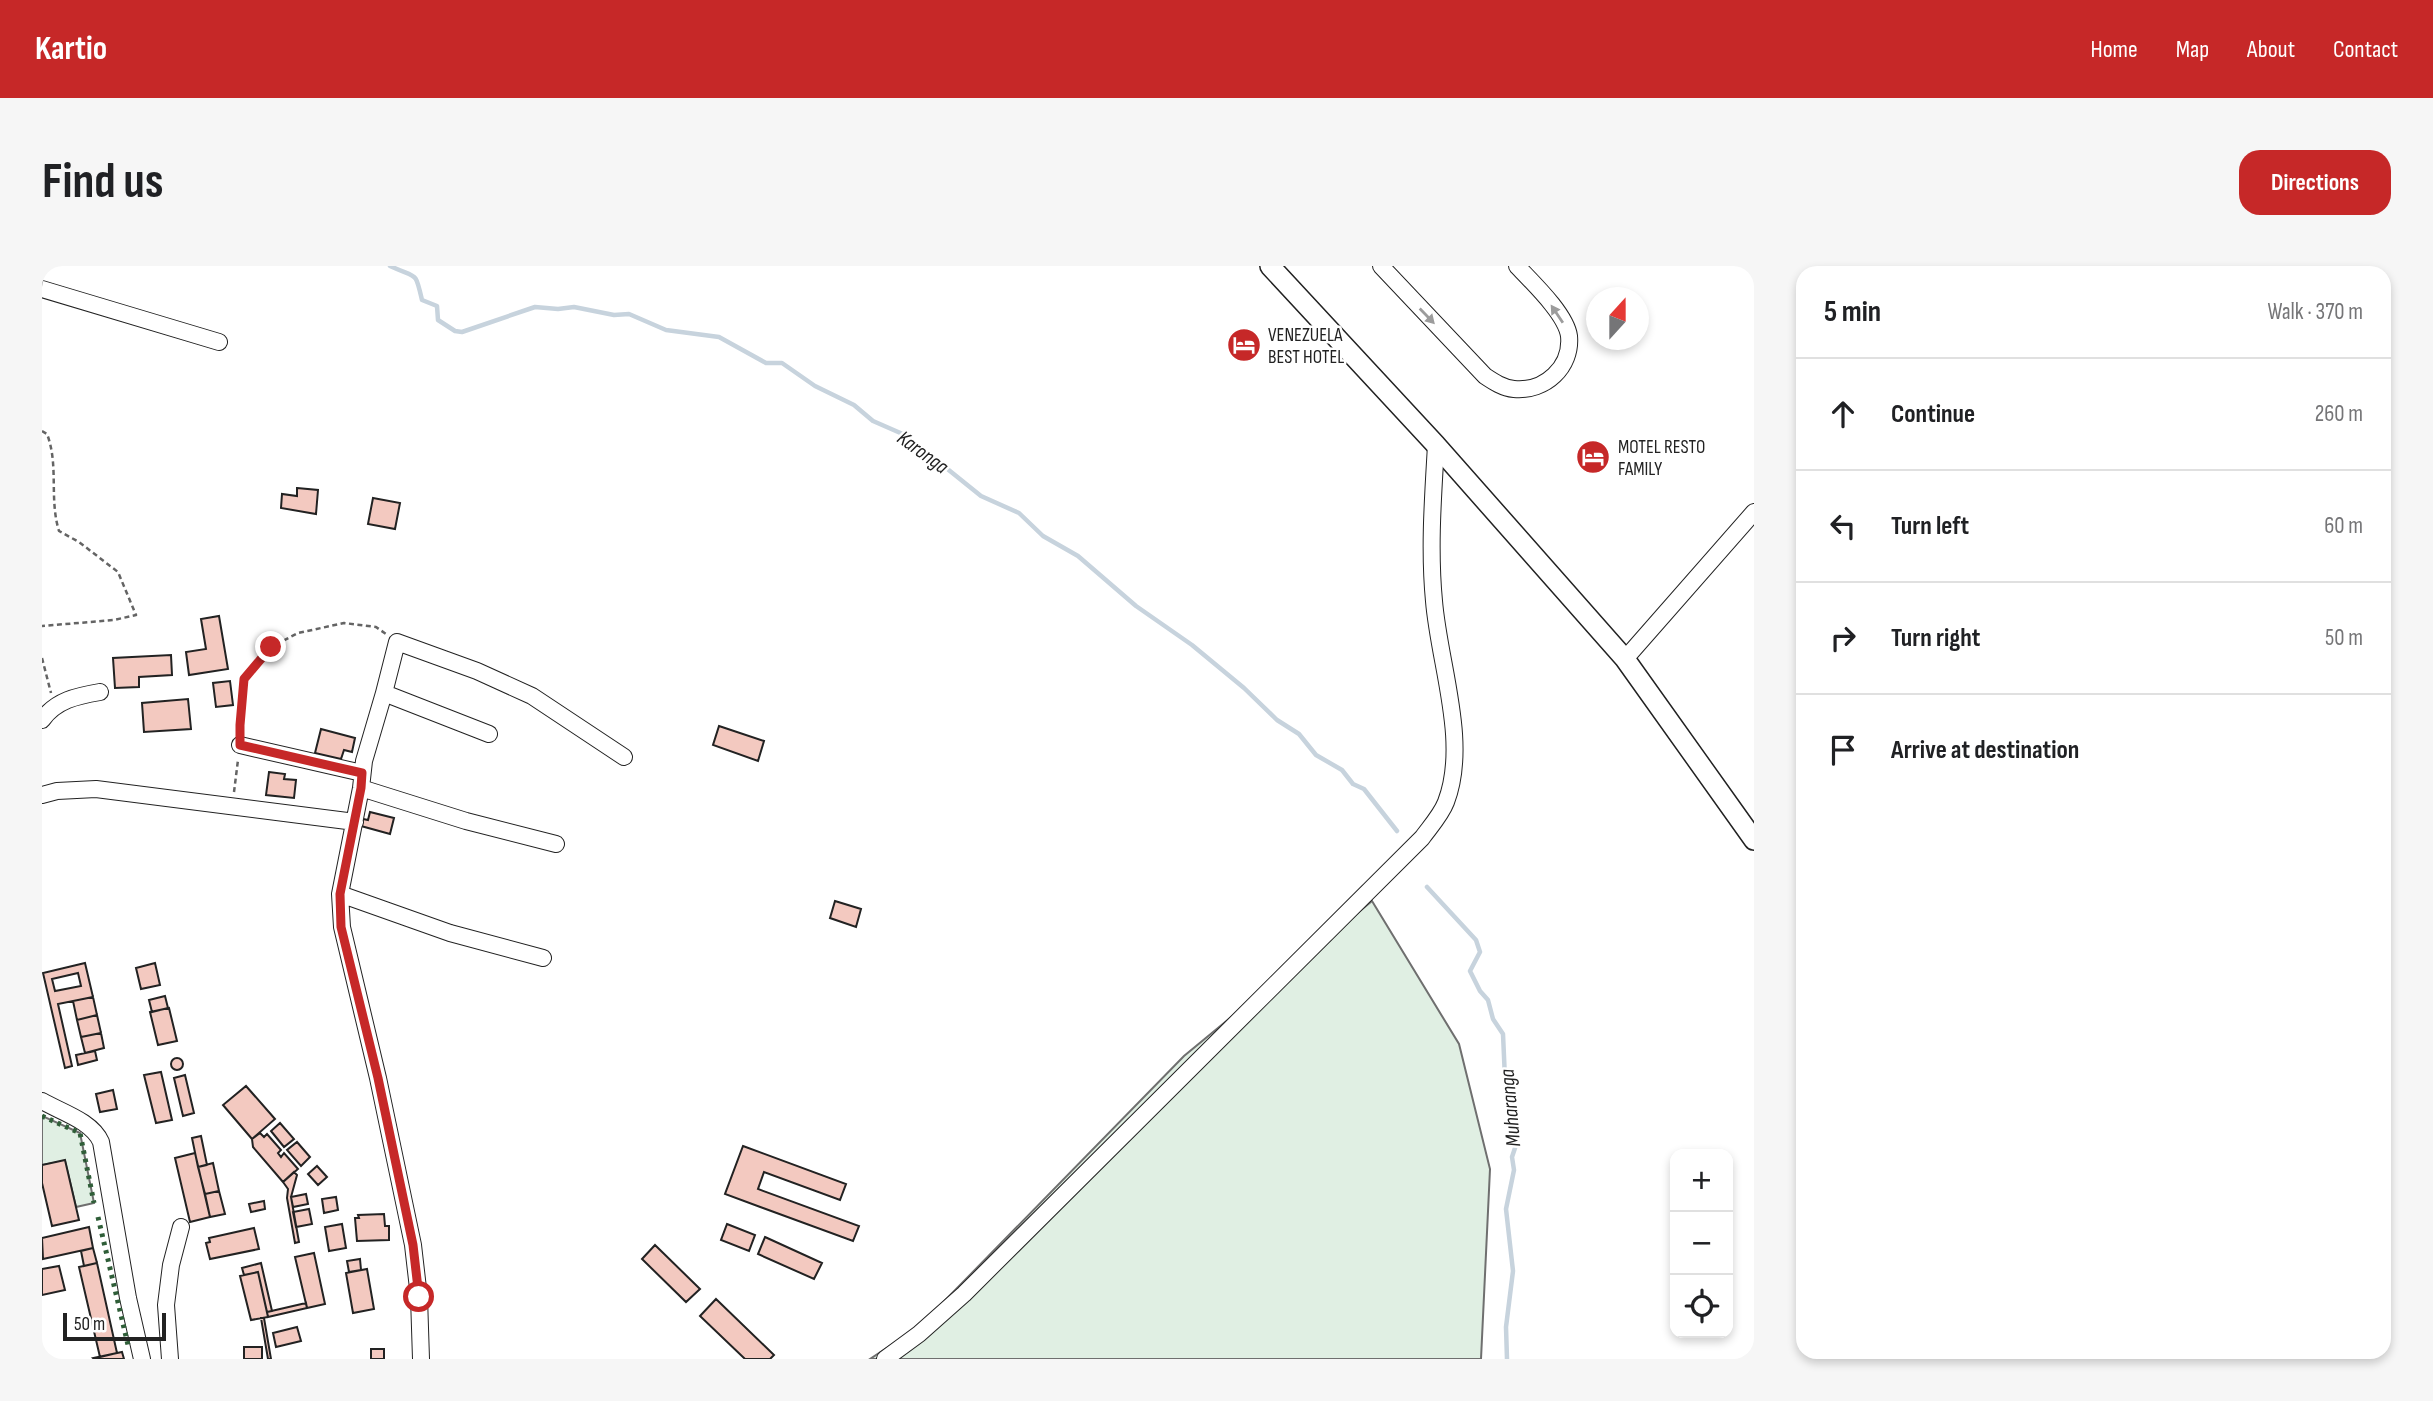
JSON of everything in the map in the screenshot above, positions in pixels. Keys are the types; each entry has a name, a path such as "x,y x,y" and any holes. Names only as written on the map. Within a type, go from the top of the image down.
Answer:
{"main road":[{"path":"1270,266 1436,445 1625,659 1754,840"}],"street":[{"path":"1381,266 1485,376 1501,386 1515,389 1533,388 1547,382 1560,370 1567,351 1569,334 1561,318 1517,266"},
{"path":"42,289 219,342"},
{"path":"885,1359 919,1334 973,1284 1422,838 1445,805 1454,774 1453,734 1434,601 1432,522 1436,445"},
{"path":"1625,659 1754,512"},
{"path":"421,1359 419,1297 413,1245 378,1078 341,927 340,894 361,780 397,642 477,671 531,696 624,757"},
{"path":"42,720 54,706 67,699 100,692"},
{"path":"384,693 489,734"},
{"path":"240,745 361,780 466,821 556,844"},
{"path":"42,795 57,791 96,789 355,822"},
{"path":"340,894 450,933 543,958"},
{"path":"42,1101 90,1127 101,1142 128,1298 142,1359"},
{"path":"170,1359 166,1305 171,1265 181,1227"}],"path":[{"path":"42,432 47,434 52,447 54,513 59,531 79,542 118,572 136,615 114,620 42,626"},
{"path":"233,806 244,679 271,647 298,633 344,623 376,627 397,642"},
{"path":"42,658 54,706"}],"green space":[{"path":"1372,901 1459,1044 1490,1169 1481,1359 870,1359 920,1326 1184,1056"},
{"path":"42,1116 80,1133 94,1203 76,1207 65,1161 42,1165"}],"building":[{"path":"297,488 318,490 316,514 281,508 282,494 297,496"},
{"path":"373,498 400,503 395,529 368,524"},
{"path":"219,616 228,669 189,675 186,652 206,649 201,619"},
{"path":"171,655 172,675 139,677 139,687 115,688 113,658"},
{"path":"230,681 233,705 216,707 213,683"},
{"path":"188,699 191,729 144,732 142,703"},
{"path":"719,726 764,741 758,761 713,745"},
{"path":"321,729 355,738 352,752 344,750 341,759 315,753"},
{"path":"269,772 285,774 284,779 296,780 294,798 266,795"},
{"path":"370,812 394,818 390,834 361,826 363,819 368,820"},
{"path":"835,901 861,909 856,927 830,918"},
{"path":"85,963 93,997 58,1004 72,1066 65,1068 43,973","holes":["78,973 81,986 55,991 52,979"]},
{"path":"155,963 160,985 141,989 136,968"},
{"path":"165,996 168,1008 152,1012 149,1000"},
{"path":"93,997 97,1015 77,1020 73,1001"},
{"path":"169,1008 177,1041 158,1045 150,1012"},
{"path":"97,1015 101,1033 81,1037 77,1020"},
{"path":"101,1033 104,1048 85,1053 81,1037"},
{"path":"95,1051 97,1060 78,1065 76,1055"},
{"path":"172,1059 182,1059 182,1069 172,1069"},
{"path":"161,1072 172,1120 156,1123 144,1075"},
{"path":"185,1075 194,1113 183,1116 174,1078"},
{"path":"246,1086 275,1119 252,1139 223,1105"},
{"path":"113,1090 117,1109 100,1112 96,1094"},
{"path":"280,1123 294,1139 284,1147 271,1131"},
{"path":"260,1133 264,1137 267,1134 281,1150 278,1153 281,1157 284,1153 298,1169 283,1182 253,1147 252,1139"},
{"path":"201,1136 207,1165 198,1167 192,1138"},
{"path":"297,1142 310,1157 301,1166 287,1150"},
{"path":"743,1146 846,1184 840,1200 764,1172 758,1189 859,1226 853,1241 725,1194"},
{"path":"195,1153 210,1217 190,1222 175,1158"},
{"path":"65,1160 79,1220 52,1226 42,1183 42,1165"},
{"path":"213,1163 219,1191 205,1194 198,1167"},
{"path":"317,1166 327,1177 318,1185 308,1174"},
{"path":"294,1172 297,1175 291,1197 299,1242 295,1243 287,1198 288,1189 283,1182"},
{"path":"219,1191 225,1214 210,1217 205,1194"},
{"path":"306,1194 308,1204 293,1207 291,1197"},
{"path":"336,1197 338,1210 324,1213 322,1199"},
{"path":"264,1201 265,1209 251,1212 249,1204"},
{"path":"309,1209 312,1224 296,1227 293,1212"},
{"path":"384,1214 385,1226 389,1226 389,1240 357,1241 355,1218 359,1218 358,1215"},
{"path":"342,1224 346,1248 329,1251 325,1227"},
{"path":"727,1224 755,1235 749,1251 721,1240"},
{"path":"89,1227 93,1248 43,1259 42,1238"},
{"path":"254,1228 259,1249 210,1259 206,1243 210,1242 209,1238"},
{"path":"765,1237 822,1263 814,1279 758,1254"},
{"path":"655,1245 700,1289 686,1302 642,1259"},
{"path":"93,1248 97,1263 84,1266 81,1251"},
{"path":"314,1253 325,1304 307,1308 295,1257"},
{"path":"360,1259 361,1270 349,1272 347,1261"},
{"path":"97,1263 117,1353 100,1357 79,1267"},
{"path":"261,1263 272,1311 267,1312 258,1272 244,1275 242,1268"},
{"path":"59,1266 65,1290 42,1295 42,1269"},
{"path":"367,1269 374,1309 353,1313 346,1273"},
{"path":"258,1272 268,1317 251,1320 240,1276"},
{"path":"716,1299 774,1355 770,1359 745,1359 700,1316"},
{"path":"306,1303 307,1308 268,1317 267,1312"},
{"path":"261,1318 264,1318 271,1359 268,1359"},
{"path":"297,1327 301,1341 276,1347 273,1333"},
{"path":"244,1347 262,1347 262,1359 244,1359"},
{"path":"371,1349 384,1349 384,1359 371,1359"},
{"path":"122,1352 124,1359 93,1358"}],"waterway":[{"name":"Karonga","path":"390,266 414,277 422,300 437,306 438,320 455,331 462,332 535,307 574,307 614,315 629,314 666,330 719,337 766,363 782,363 815,386 854,405 873,421 905,435 915,448 945,467 981,496 1019,513 1043,536 1078,556 1136,606 1192,645 1244,688 1277,720 1299,734 1316,755 1342,770 1353,784 1364,789 1397,831"},
{"name":"Muharanga","path":"1427,887 1476,940 1480,952 1470,971 1488,1000 1493,1019 1503,1034 1505,1079 1516,1145 1506,1209 1513,1271 1506,1327 1507,1359"}],"hedge":[{"path":"42,1116 80,1133 94,1203"},
{"path":"98,1217 128,1345"}],"place":[{"name":"VENEZUELA BEST HOTEL","path":"1244,345"},
{"name":"MOTEL RESTO FAMILY","path":"1593,457"}],"route":[{"path":"271,647 244,679 240,745 362,773 340,894 341,927 378,1078 413,1245 419,1297"}]}
